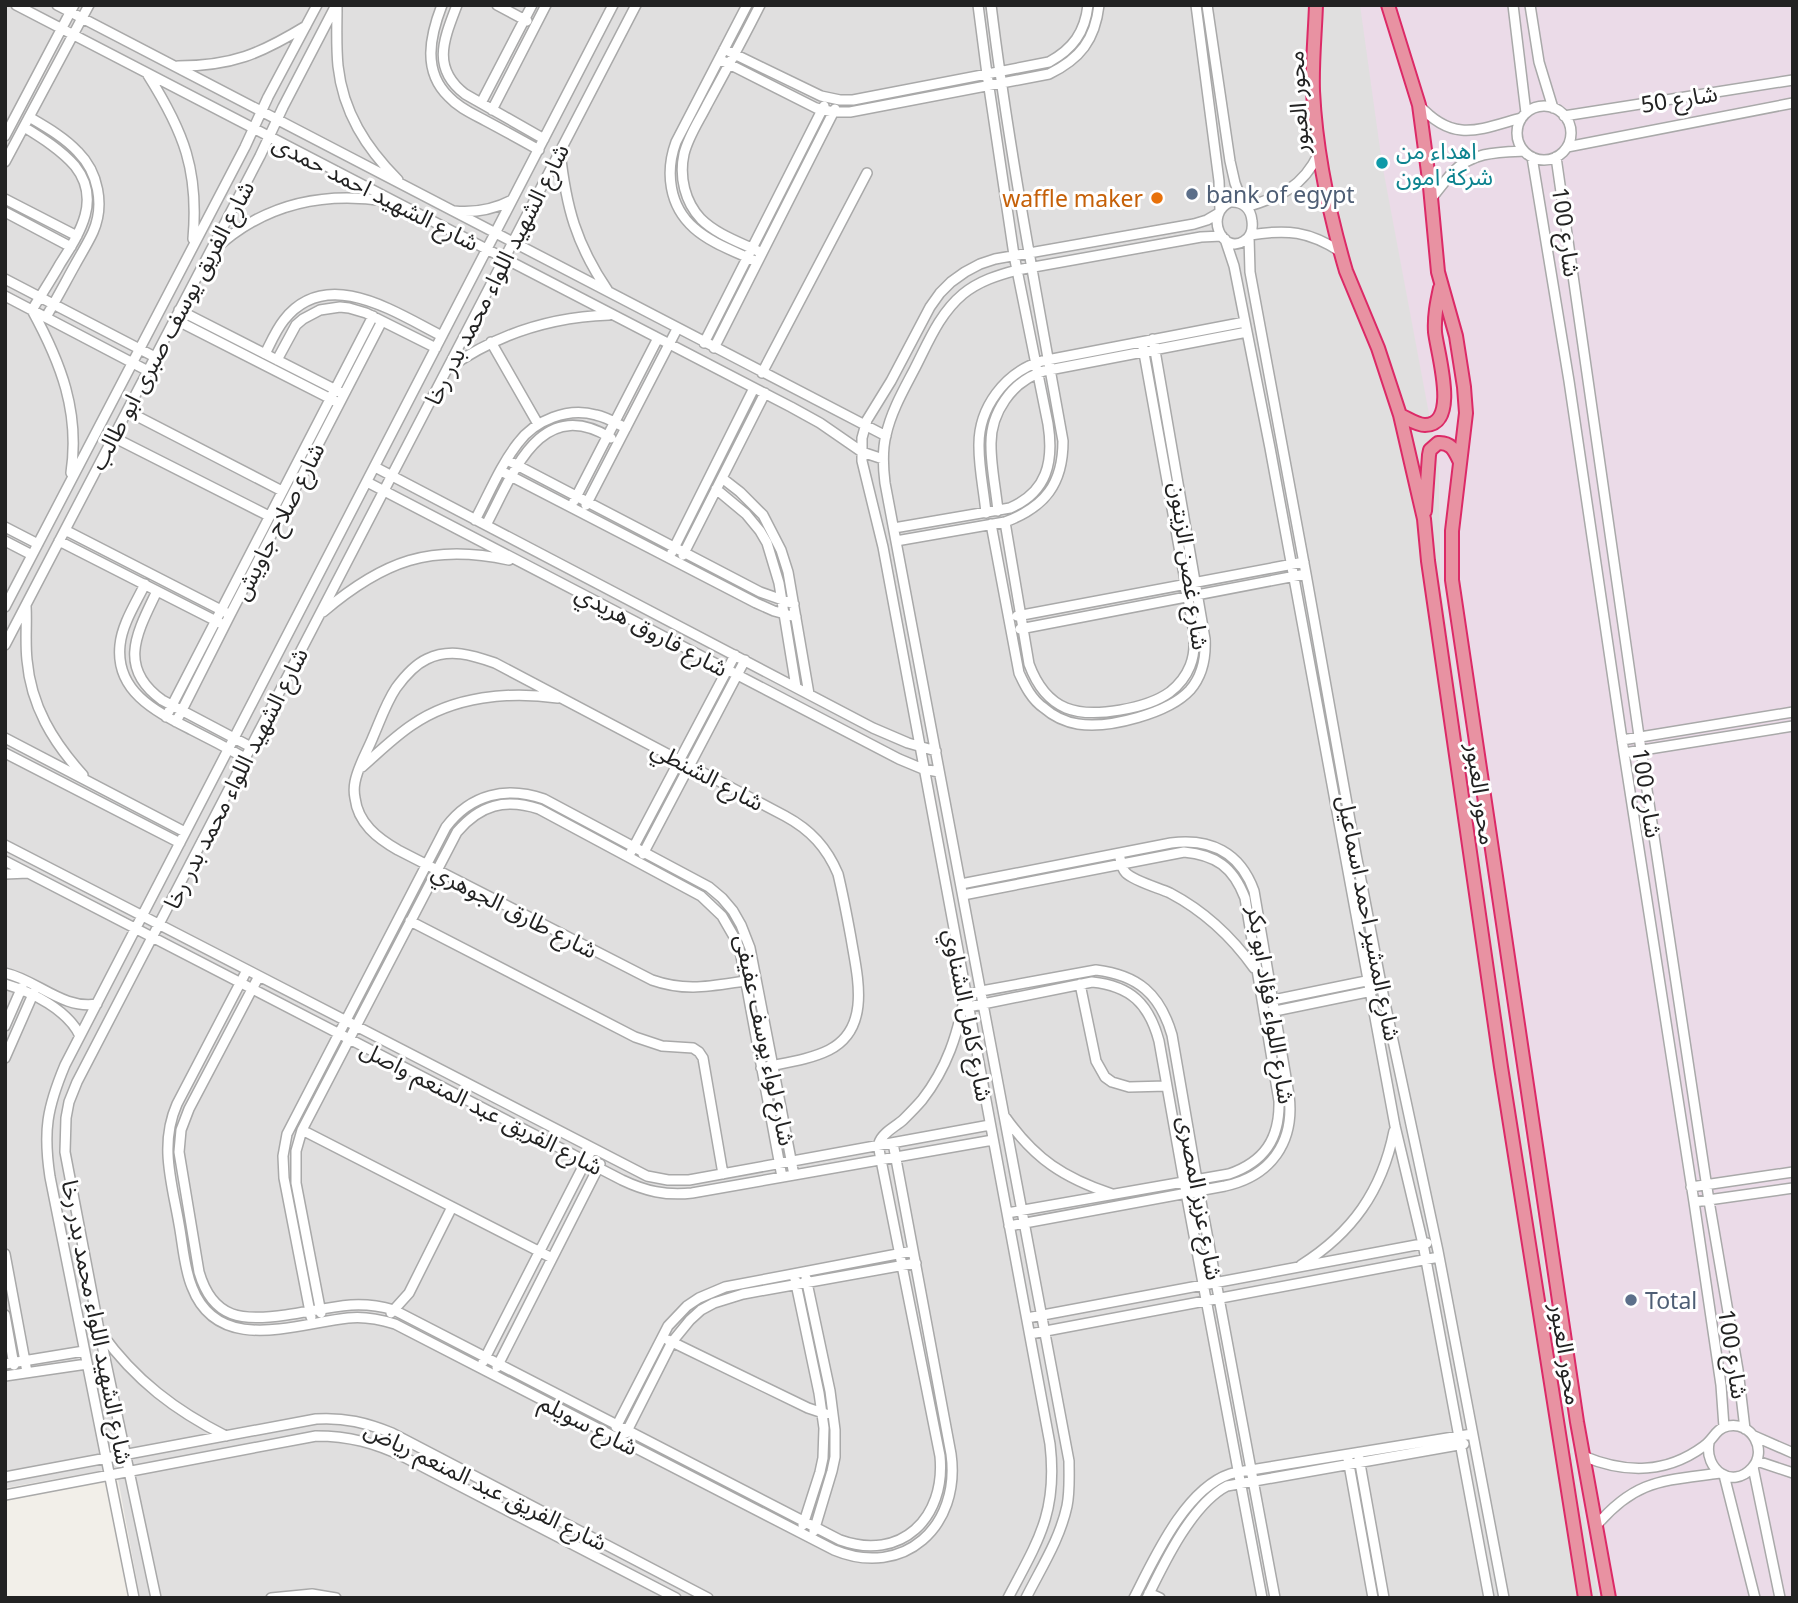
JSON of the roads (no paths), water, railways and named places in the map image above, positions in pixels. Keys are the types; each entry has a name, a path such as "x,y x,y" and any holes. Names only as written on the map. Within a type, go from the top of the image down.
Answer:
{"highway":[{"name":"محور العبور","path":"1316,5 1313,89 1320,152 1331,212 1346,271 1390,382 1400,415 1424,519 1427,561 1499,1053 1585,1598"},
{"name":"محور العبور","path":"1390,9 1419,105 1434,244 1464,387 1466,413 1452,531 1452,580 1583,1456 1609,1598"},
{"path":"1400,415 1426,426 1434,424 1444,411 1435,330 1441,286"},
{"path":"1424,519 1430,450 1438,443 1449,444 1461,463"}],"street":[{"name":"شارع الشهيد احمد حمدى","path":"16,5 765,393 820,423 862,452 883,459"},
{"name":"شارع الشهيد احمد حمدى","path":"57,5 72,9 82,18 404,187 886,436"},
{"path":"5,162 89,5"},
{"name":"شارع الفريق يوسف صبرى ابو طالب","path":"5,607 317,5"},
{"path":"337,5 338,66 348,110 370,149 404,187"},
{"name":"شارع الفريق يوسف صبرى ابو طالب","path":"5,645 337,5"},
{"path":"442,5 430,45 433,73 439,85 448,97 460,106 539,150"},
{"path":"457,5 444,41 444,66 448,77 455,86 481,103 544,139"},
{"path":"497,5 536,25"},
{"path":"492,110 546,5"},
{"name":"شارع الشهيد اللواء محمد بدر رخا","path":"134,1598 50,1177 45,1138 55,1090 65,1065 185,832 614,5"},
{"name":"شارع الشهيد اللواء محمد بدر رخا","path":"156,1598 99,1330 65,1152 69,1102 636,5"},
{"path":"747,5 676,142 670,169 671,186 679,208 694,228 707,237 760,258"},
{"path":"750,253 703,220 694,209 687,197 682,169 688,143 760,5"},
{"path":"894,528 998,511 1021,503 1039,487 1048,467 1050,435 1014,256 978,5"},
{"path":"896,541 1005,522 1033,509 1045,499 1054,486 1063,457 1063,441 999,72 991,5"},
{"path":"724,49 828,99 853,100 1042,64 1062,55 1073,45 1082,33 1088,5"},
{"path":"719,59 822,110 850,112 1049,74 1062,67 1085,47 1097,20 1099,5"},
{"path":"1196,5 1219,181 1218,227 1223,238 1237,243 1249,236 1252,218 1244,205 1232,172 1207,5"},
{"path":"1419,105 1430,117 1444,125 1476,131 1524,116 1539,107 1553,108 1564,116 1570,128 1567,147 1548,160 1532,157 1519,144 1518,126 1524,116 1513,5"},
{"path":"1530,5 1539,62 1553,108"},
{"path":"481,103 528,7 541,15"},
{"path":"5,136 72,9"},
{"path":"174,66 203,66 236,60 260,52 307,25"},
{"path":"147,74 175,120 192,170 195,195 193,246"},
{"name":"شارع 50","path":"1564,116 1793,80"},
{"path":"704,343 828,99"},
{"path":"714,348 840,100"},
{"name":"شارع 50","path":"1567,147 1793,103"},
{"path":"29,117 79,153 95,179 98,192 99,205 94,231 46,317"},
{"path":"1212,123 1223,121"},
{"path":"24,127 64,155 77,169 87,191 88,204 77,236 32,310"},
{"path":"560,150 567,201 574,226 589,261 609,293"},
{"path":"998,154 1012,151"},
{"path":"1431,199 1453,172 1466,161 1481,155 1524,151"},
{"path":"865,426 923,318 940,293 958,277 995,259 1194,224 1207,220 1230,202 1244,205 1273,199 1293,187 1309,172 1320,152"},
{"name":"شارع 100","path":"1532,157 1694,1202 1721,1385 1724,1427"},
{"name":"شارع 100","path":"1556,157 1641,750 1745,1429"},
{"path":"762,373 867,173"},
{"path":"208,256 246,225 268,213 292,205 343,197 395,202"},
{"path":"5,199 77,236"},
{"path":"449,210 485,210 513,199"},
{"path":"5,212 71,247"},
{"path":"1249,236 1272,232 1299,233 1321,240 1341,252"},
{"name":"شارع المشير احمد اسماعيل","path":"1249,236 1250,272 1356,854 1436,1241 1504,1598"},
{"name":"شارع كامل الشناوي","path":"1026,1598 1062,1525 1068,1504 1070,1483 1066,1440 896,541 883,459 886,436 901,395 944,314 964,293 976,285 1017,270 1201,237 1223,238"},
{"name":"شارع المشير احمد اسماعيل","path":"1223,238 1232,259 1246,327 1369,992 1395,1126 1423,1244 1489,1598"},
{"path":"5,279 155,357"},
{"path":"265,354 285,319 303,304 327,295 363,298 442,336"},
{"path":"5,296 148,371"},
{"path":"359,310 363,298"},
{"path":"277,360 296,325 311,313 330,307 359,310 436,348"},
{"path":"32,310 53,351 68,394 74,438 70,483"},
{"path":"179,310 277,360 332,394"},
{"path":"447,369 491,342 510,334 551,321 613,315"},
{"name":"شارع صلاح جاويش","path":"166,717 373,316"},
{"path":"174,319 342,399"},
{"name":"شارع صلاح جاويش","path":"176,722 382,321"},
{"path":"986,513 979,454 980,430 990,402 999,389 1022,369 1048,359 1142,341 1246,327"},
{"path":"998,511 991,446 992,430 1008,396 1027,379 1050,370 1154,350 1246,327"},
{"path":"582,513 677,329"},
{"path":"571,507 658,338"},
{"name":"شارع غصن الزيتون","path":"991,524 1019,673 1026,688 1041,707 1062,719 1094,724 1152,713 1178,700 1189,691 1203,667 1205,639 1193,596 1153,339"},
{"name":"شارع غصن الزيتون","path":"1142,341 1191,583"},
{"path":"491,342 538,424"},
{"path":"669,558 754,388"},
{"path":"679,563 765,393"},
{"path":"127,411 282,491"},
{"path":"475,520 507,460 522,438 538,424 560,415 578,412 596,415 626,428"},
{"path":"486,525 534,442 555,429 570,426 586,427 618,443"},
{"name":"شارع كامل الشناوي","path":"865,426 862,452 864,472 880,536 1050,1444 1052,1483 1045,1522 1008,1598"},
{"path":"980,430 992,430"},
{"path":"113,437 269,516"},
{"path":"507,460 760,592 794,604"},
{"name":"شارع فاروق هريدي","path":"375,467 896,739 936,751"},
{"path":"501,471 756,603 796,617"},
{"path":"722,478 756,506 782,550 809,694"},
{"name":"شارع فاروق هريدي","path":"367,482 899,759 939,772"},
{"path":"716,489 746,514 767,543 782,601 796,687"},
{"name":"شارع غصن الزيتون","path":"1005,522 1029,664 1034,678 1043,690 1054,701 1067,708 1094,713 1121,709 1148,702 1170,692 1186,675 1191,664 1194,634 1193,596"},
{"path":"5,527 38,544"},
{"path":"65,530 230,615"},
{"path":"5,541 32,555"},
{"path":"59,541 225,625"},
{"path":"319,615 367,578 412,559 461,553 522,562"},
{"path":"1009,618 1304,562"},
{"path":"1011,631 1306,574"},
{"path":"145,584 122,634 120,657 134,691 153,710 245,758"},
{"path":"157,591 135,639 139,674 152,692 251,747"},
{"path":"26,604 27,658 34,699 53,740 89,782"},
{"name":"شارع الشنطي","path":"366,753 388,703 404,677 421,663 441,654 456,652 495,663 690,765 799,824 812,834 832,859 838,874 858,978 857,1013 843,1039 831,1049 818,1055 761,1068"},
{"path":"629,857 735,655"},
{"path":"639,862 745,660"},
{"path":"358,771 412,725 454,705 506,695 564,699"},
{"path":"1148,702 1152,713"},
{"path":"1622,740 1793,712"},
{"path":"1720,724 1721,737"},
{"path":"1624,753 1793,726"},
{"path":"5,738 185,832"},
{"path":"5,753 180,843"},
{"name":"شارع طارق الجوهري","path":"366,753 354,785 355,799 365,824 374,835 386,843 659,982 682,988 697,988 745,981"},
{"name":"شارع لواء يوسف عفيفى","path":"312,1324 284,1178 286,1134 446,827 463,808 490,795 510,792 544,799 709,887 733,911 750,948 794,1175"},
{"name":"شارع لواء يوسف عفيفى","path":"323,1322 296,1183 296,1151 302,1130 457,832 466,822 488,808 513,803 539,809 688,888 718,911 737,942 782,1177"},
{"name":"شارع اللواء فؤاد ابو بكر","path":"961,884 1188,841 1205,843 1220,849 1234,859 1246,874 1254,891 1290,1107 1290,1121 1280,1149 1272,1161 1247,1180 1009,1226"},
{"name":"شارع الفريق عبد المنعم واصل","path":"5,845 592,1149 657,1179 690,1180 990,1125"},
{"name":"شارع اللواء فؤاد ابو بكر","path":"963,895 1184,852 1206,856 1225,867 1234,876 1245,898 1279,1101 1280,1115 1272,1142 1264,1153 1242,1170 1007,1213"},
{"path":"1119,853 1121,864 1128,875 1169,893 1198,910 1236,945 1257,973"},
{"name":"شارع الفريق عبد المنعم واصل","path":"5,861 586,1161 636,1186 664,1194 692,1193 993,1140"},
{"path":"5,874 29,873"},
{"path":"410,921 635,1037 662,1046 689,1047 696,1050 703,1058 723,1174"},
{"name":"شارع سويلم","path":"247,970 172,1115 169,1128 167,1153 188,1276 196,1297 203,1306 222,1322 247,1331 349,1318 382,1320 395,1324 800,1534 849,1556 871,1559 893,1556 920,1542 931,1532 946,1508 954,1471 893,1143"},
{"name":"شارع عزيز المصرى","path":"965,994 1096,970 1114,972 1131,978 1146,988 1167,1018 1275,1598"},
{"path":"5,973 25,979 73,1004 97,1004"},
{"name":"شارع سويلم","path":"259,976 189,1109 181,1130 179,1152 199,1272 210,1297 219,1306 239,1317 262,1318 365,1305 394,1310 804,1522 853,1544 867,1546 897,1541 921,1524 936,1499 940,1478 940,1456 879,1146"},
{"path":"1262,1002 1380,978"},
{"path":"5,1026 25,979"},
{"name":"شارع عزيز المصرى","path":"968,1007 1092,982 1123,989 1147,1010 1155,1025 1262,1598"},
{"path":"5,984 64,1013 80,1036"},
{"path":"1080,984 1099,1070 1112,1082 1129,1087 1167,1086"},
{"path":"5,1058 37,985"},
{"path":"1264,1013 1382,989"},
{"path":"879,1146 884,1136 911,1112 934,1084 946,1063 955,1041 965,994"},
{"path":"1004,1114 1033,1151 1054,1167 1087,1185 1113,1194"},
{"path":"1296,1268 1330,1244 1361,1211 1373,1193 1390,1154 1395,1126"},
{"path":"302,1130 552,1258"},
{"path":"480,1368 592,1149"},
{"path":"493,1374 604,1155"},
{"path":"1691,1187 1793,1172"},
{"path":"1694,1202 1793,1188"},
{"path":"382,1320 409,1293 452,1206"},
{"path":"1027,1318 1436,1241"},
{"path":"611,1436 662,1337 687,1306 725,1287 914,1251"},
{"path":"5,1254 27,1373"},
{"path":"1030,1334 1439,1257"},
{"path":"622,1441 672,1342 690,1320 714,1303 743,1294 916,1263"},
{"path":"805,1272 834,1416 835,1457 811,1539"},
{"path":"793,1274 824,1428 818,1479 800,1534"},
{"path":"5,1315 10,1363 16,1374"},
{"path":"99,1330 128,1367 164,1399 226,1436"},
{"path":"662,1337 808,1408 834,1416"},
{"path":"10,1363 84,1352"},
{"path":"5,1376 87,1364"},
{"name":"شارع الفريق عبد المنعم رياض","path":"5,1477 316,1419 341,1419 392,1433 708,1598"},
{"path":"1755,1598 1722,1474 1709,1460 1709,1443 1713,1435 1731,1425 1745,1429 1754,1436 1793,1453"},
{"name":"شارع الفريق عبد المنعم رياض","path":"5,1495 316,1436 352,1438 404,1457 676,1598"},
{"path":"1754,1436 1758,1447 1755,1464 1780,1598"},
{"path":"1134,1598 1161,1545 1180,1516 1199,1495 1223,1477 1251,1469 1357,1452 1473,1438"},
{"path":"1160,1598 1148,1595 1176,1543 1194,1517 1222,1489 1240,1483 1349,1465 1460,1440"},
{"path":"1583,1456 1618,1468 1656,1468 1690,1455 1709,1443"},
{"path":"1357,1452 1384,1598"},
{"path":"1347,1454 1373,1598"},
{"path":"1293,1463 1294,1475"},
{"path":"1755,1464 1793,1474"},
{"path":"1596,1526 1617,1504 1642,1487 1670,1480 1722,1474 1738,1476 1755,1464"},
{"path":"1356,1505 1367,1503"},
{"path":"271,1598 312,1594 336,1598"}],"place":[{"name":"اهداء من شركة امون","path":"1382,163"},
{"name":"bank of egypt","path":"1192,194"},
{"name":"waffle maker","path":"1157,198"},
{"name":"Total","path":"1631,1300"}]}
